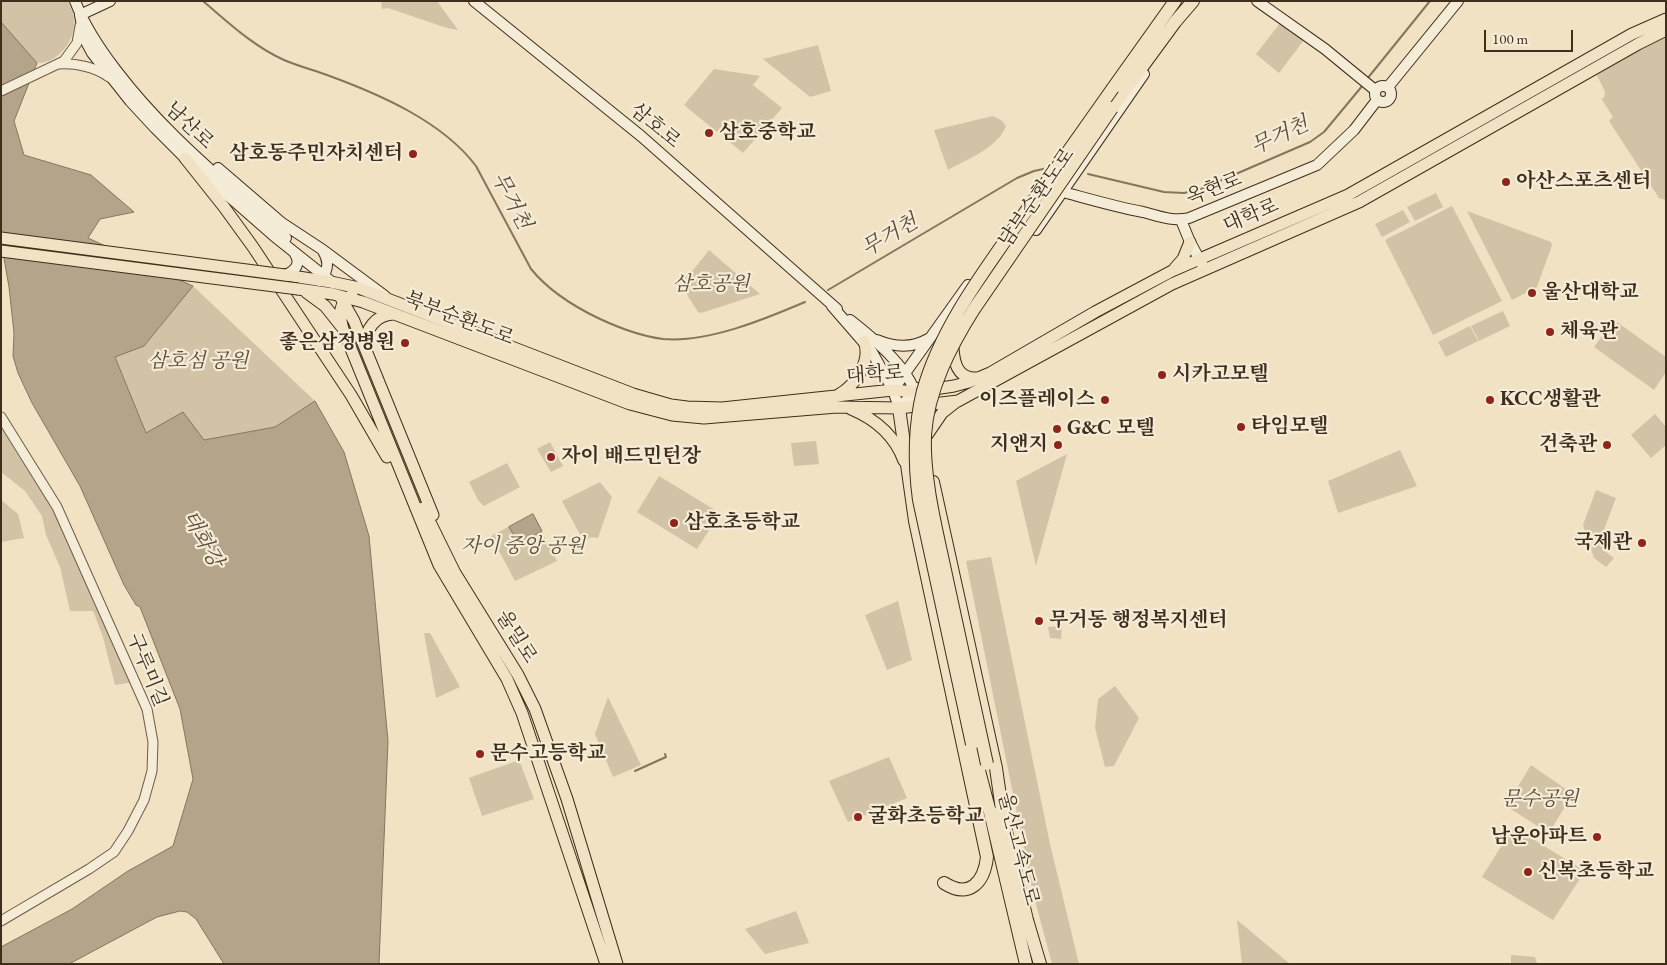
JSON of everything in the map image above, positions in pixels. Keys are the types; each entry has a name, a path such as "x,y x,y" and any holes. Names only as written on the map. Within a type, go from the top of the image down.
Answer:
{"highway":[{"name":"울산고속도로","path":"1040,964 998,818 972,744 919,500 916,474 917,421 923,391 941,345 970,294 1175,1"},
{"name":"울산고속도로","path":"1026,964 987,764 933,512 925,435 933,393 955,339 1112,108 1175,22 1194,1"},
{"path":"917,406 927,435 934,485 996,768 998,818"},
{"path":"899,408 915,521 988,857 985,871 973,886 961,890 953,889 944,882"},
{"path":"962,736 972,768 998,818"}],"main road":[{"name":"남산로","path":"75,1 85,40 92,53 148,122 185,158 294,249"},
{"path":"80,15 110,1"},
{"name":"삼호로","path":"474,1 641,136 829,302 869,340"},
{"name":"남부순환도로","path":"893,390 1099,97 1171,1"},
{"name":"남부순환도로","path":"899,408 953,348 1194,1"},
{"path":"1257,1 1325,49 1360,77 1383,102 1388,100 1391,95 1388,87"},
{"path":"1388,87 1458,1"},
{"name":"남산로","path":"80,15 99,48 141,102 182,145 294,249"},
{"name":"대학로","path":"1604,57 1632,34 1666,19"},
{"name":"대학로","path":"835,397 893,390 915,392 961,385 979,378 1172,271 1202,264 1359,202 1604,57 1666,30"},
{"path":"1374,92 1381,85 1388,87"},
{"name":"옥현로","path":"1062,192 1108,205 1181,220 1317,165 1354,130 1374,92"},
{"path":"141,102 271,215 323,250 394,308 372,324 361,345"},
{"name":"대학로","path":"899,408 958,401 1133,304 1202,264 1216,252 1348,195 1522,104"},
{"path":"185,158 238,227 346,387 370,425 417,514"},
{"path":"1181,220 1202,264"},
{"name":"북부순환도로","path":"1,238 321,280 630,404 672,415 723,418 845,406 899,408"},
{"path":"1190,242 1206,250 1216,252"},
{"path":"1172,271 1183,259 1190,242"},
{"path":"294,249 321,280 345,297 340,309 343,329 417,514"},
{"path":"285,275 292,272 297,266 298,262 294,249"},
{"path":"298,289 309,288 321,280 328,264 323,250"},
{"name":"북부순환도로","path":"1,251 298,289 345,297 366,297"},
{"path":"298,289 312,296 325,306 343,329"},
{"name":"울밀로","path":"345,297 361,345 457,573 472,601 522,681 535,709 567,800 617,964"},
{"name":"북부순환도로","path":"394,308 633,394 671,405 722,408 835,397"},
{"path":"869,340 904,346 922,342 932,336"},
{"path":"869,340 905,374 915,392 917,406"},
{"path":"869,340 872,352 893,390 899,408"},
{"path":"835,397 852,384 862,369 869,340"},
{"path":"953,348 954,362 959,371 969,378 979,378"},
{"path":"927,435 942,413 958,401"},
{"path":"845,406 864,414 884,430 900,451 908,472"},
{"name":"울밀로","path":"417,514 439,565 507,679 522,713 606,964"}],"street":[{"path":"74,49 79,37 80,15"},
{"path":"56,66 78,44 85,40 90,40 99,48"},
{"path":"1,91 56,66 71,64 92,68 114,81"},
{"name":"구루미길","path":"1,416 57,507 147,709 153,742 152,772 144,800 128,831 114,852 1,922"}],"green space":[{"path":"1,1 68,1 73,14 74,24 70,40 65,48 53,59 37,63 1,22"},
{"path":"381,1 437,1 458,30 388,8 382,9"},
{"path":"1281,22 1304,40 1279,73 1256,54"},
{"path":"1666,36 1666,200 1659,198 1609,121 1613,117 1601,98 1604,98 1605,92 1597,75 1656,39"},
{"path":"818,45 831,91 810,97 763,59"},
{"path":"714,69 760,76 753,85 782,108 743,153 684,105"},
{"path":"993,116 1001,120 1006,126 997,140 981,152 948,170 934,130"},
{"path":"1436,193 1443,207 1415,221 1407,207"},
{"path":"1452,206 1502,301 1433,335 1385,240"},
{"path":"1403,210 1410,222 1382,237 1375,224"},
{"path":"1467,211 1551,242 1552,245 1537,287 1512,300"},
{"name":"삼호공원","path":"709,250 760,294 701,313 698,312 677,279 690,274"},
{"name":"삼호섬 공원","path":"193,286 315,401 275,427 204,440 146,433 115,356 144,346"},
{"path":"1503,311 1510,326 1479,341 1471,326"},
{"path":"1614,320 1666,357 1666,372 1654,390 1594,347"},
{"path":"1470,326 1478,341 1446,357 1438,342"},
{"path":"1655,414 1666,427 1666,445 1651,458 1631,435"},
{"path":"1,427 60,514 135,682 115,685 103,637 93,611 70,611 60,567 46,535 42,516 25,491 1,472"},
{"path":"816,441 819,464 794,466 791,443"},
{"name":"자이 배드민턴장","path":"550,442 563,466 551,472 537,449"},
{"path":"1400,450 1417,486 1338,513 1328,481"},
{"path":"1067,454 1036,566 1016,481"},
{"path":"507,463 520,487 484,506 478,500 469,482"},
{"path":"659,476 720,513 697,549 637,512"},
{"path":"600,482 612,497 598,538 591,537 584,542 562,501"},
{"path":"1596,490 1616,498 1602,535 1606,537 1602,549 1614,558 1606,567 1594,558 1583,525"},
{"path":"1,500 18,514 24,538 1,542"},
{"name":"자이 중앙 공원","path":"533,514 557,561 515,581 491,536"},
{"path":"991,557 1050,844 1079,964 1052,964 1033,893 966,561"},
{"path":"898,601 912,660 887,670 865,615"},
{"path":"1062,626 1061,639 1050,638 1048,627"},
{"path":"424,633 430,633 460,687 436,698"},
{"path":"1115,686 1139,718 1114,766 1105,767 1095,728 1098,699"},
{"path":"608,697 641,765 613,777 595,734"},
{"path":"889,757 907,798 848,822 829,781"},
{"path":"519,760 534,799 482,816 469,778"},
{"name":"문수공원","path":"1531,765 1573,794 1550,831 1547,832 1506,806"},
{"path":"1513,827 1585,871 1553,920 1482,877"},
{"path":"796,911 809,943 765,954 745,929"},
{"path":"1237,920 1290,964 1242,964"},
{"path":"1511,955 1535,957 1537,964 1511,964"}],"water":[{"name":"태화강","path":"1,22 37,63 14,121 24,155 91,175 134,212 100,219 88,238 193,286 144,346 115,357 146,433 183,412 204,440 275,427 315,401 344,452 369,536 388,741 379,964 224,964 196,919 187,912 180,911 157,917 69,964 1,964 1,947 72,909 128,871 173,846 193,779 180,709 140,607 136,605 124,585 80,486 32,403 18,373 13,356 14,333 1,241"},
{"path":"533,514 542,531 519,544 509,527"}],"waterway":[{"name":"무거천","path":"203,1 242,34 262,48 289,62 388,100 428,122 446,135 476,166 531,269 554,291 589,313 638,334 654,338 680,339 717,334 772,316 805,302"},
{"name":"무거천","path":"1367,79 1430,1"},
{"name":"무거천","path":"1088,174 1164,192 1184,193 1201,189 1310,142 1324,132 1363,85"},
{"name":"무거천","path":"828,290 1017,178 1048,168"},
{"path":"635,771 666,757 665,754"}],"tunnel":[{"path":"342,311 356,342"}],"place":[{"name":"삼호중학교","path":"709,133"},
{"name":"삼호동주민자치센터","path":"413,154"},
{"name":"아산스포츠센터","path":"1506,182"},
{"name":"울산대학교","path":"1532,293"},
{"name":"체육관","path":"1550,332"},
{"name":"좋은삼정병원","path":"405,343"},
{"name":"시카고모텔","path":"1162,375"},
{"name":"이즈플레이스","path":"1105,400"},
{"name":"KCC생활관","path":"1490,400"},
{"name":"타임모텔","path":"1241,427"},
{"name":"G&C 모텔","path":"1057,429"},
{"name":"지앤지","path":"1058,445"},
{"name":"건축관","path":"1607,445"},
{"name":"자이 배드민턴장","path":"551,457"},
{"name":"삼호초등학교","path":"674,523"},
{"name":"국제관","path":"1642,543"},
{"name":"무거동 행정복지센터","path":"1039,621"},
{"name":"문수고등학교","path":"480,754"},
{"name":"굴화초등학교","path":"858,817"},
{"name":"남운아파트","path":"1597,837"},
{"name":"신복초등학교","path":"1528,872"}]}
